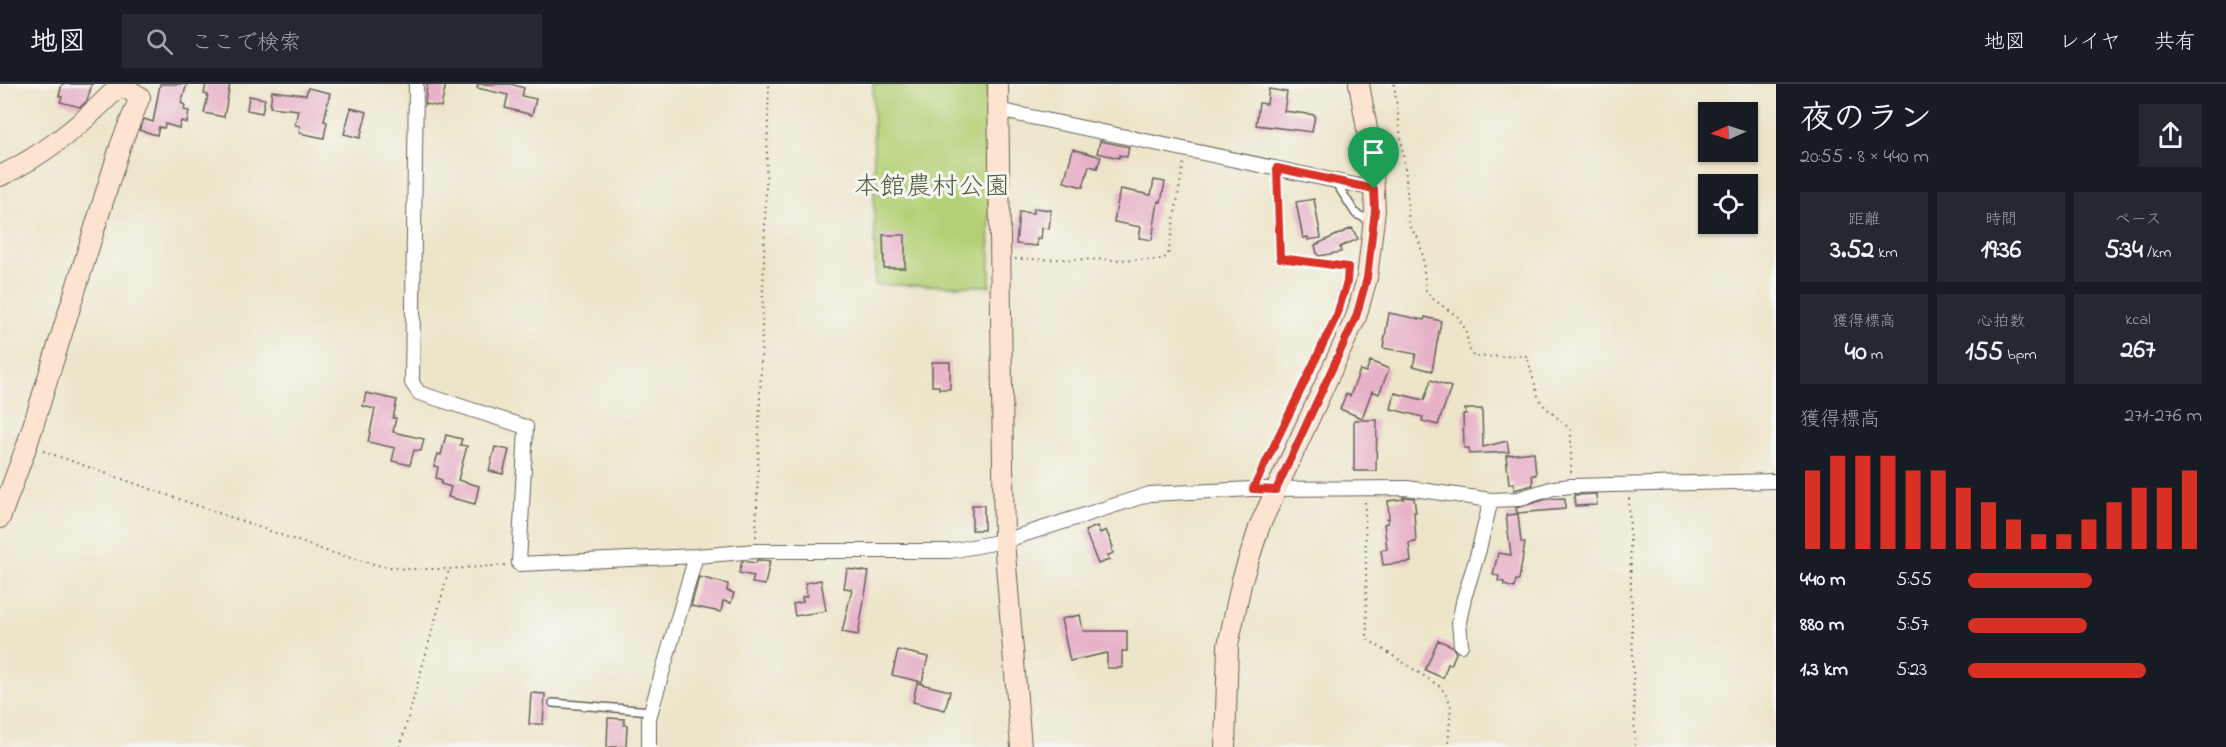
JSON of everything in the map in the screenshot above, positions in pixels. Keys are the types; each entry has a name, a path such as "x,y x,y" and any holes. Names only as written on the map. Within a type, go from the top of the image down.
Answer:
{"street":[{"path":"0,176 50,148 74,129 120,84 140,97 121,144 27,445 0,518"},
{"path":"416,84 412,383 419,393 526,427 519,564 756,551 950,551 1004,541 1150,494 1253,489 1426,489 1491,500 1518,499 1554,488 1572,486 1776,481"},
{"path":"998,84 1004,541 1021,747"},
{"path":"1225,747 1228,645 1242,580 1260,525 1356,317 1367,278 1374,222 1374,189 1372,157 1359,84"},
{"path":"998,110 1374,189"},
{"path":"1461,645 1459,622 1491,500"},
{"path":"649,747 651,711 696,556"}],"lane":[{"path":"1335,180 1356,214 1374,222"},
{"path":"553,703 651,711"}],"path":[{"path":"756,551 769,84"},
{"path":"1394,84 1406,176 1409,226 1418,238 1422,251 1426,291 1458,317 1465,329 1470,351 1474,357 1527,356 1538,396 1543,405 1570,430 1572,486"},
{"path":"1001,259 1162,260 1168,255 1186,149"},
{"path":"1253,489 1337,315 1347,282 1348,267 1280,258 1277,168"},
{"path":"27,445 329,552 398,568 449,569 519,564"},
{"path":"1629,483 1635,747"},
{"path":"1365,488 1367,639 1441,687 1451,704 1448,747"},
{"path":"400,747 449,569"}],"green space":[{"name":"本館農村公園","path":"873,84 988,84 990,286 875,285"}],"building":[{"path":"62,84 92,84 87,101 80,107 60,102"},
{"path":"160,84 187,84 181,103 185,105 184,110 189,111 187,123 181,121 179,128 165,124 164,128 159,127 157,135 139,130 144,119 153,122"},
{"path":"206,84 230,84 224,117 204,113 208,95 204,94"},
{"path":"427,84 446,84 441,107 425,104"},
{"path":"478,84 511,84 524,88 522,96 536,99 532,115 505,108 508,95 477,88"},
{"path":"308,88 330,93 324,121 327,122 324,138 299,133 300,126 295,125 298,110 270,107 272,91 306,95"},
{"path":"1269,89 1287,92 1284,111 1315,115 1312,132 1256,125 1259,103 1267,104"},
{"path":"249,96 265,99 262,113 247,110"},
{"path":"351,108 367,112 360,138 344,134"},
{"path":"1100,141 1129,147 1127,157 1119,155 1119,158 1097,153"},
{"path":"1073,149 1101,157 1097,168 1089,166 1083,187 1064,182"},
{"path":"1154,180 1165,182 1161,202 1158,201 1152,240 1139,238 1141,227 1114,222 1120,189 1151,195"},
{"path":"1314,199 1321,238 1308,240 1308,237 1303,238 1296,202"},
{"path":"1034,208 1051,210 1049,229 1042,228 1041,239 1037,238 1037,246 1016,244 1019,212 1034,213"},
{"path":"1352,228 1358,239 1340,247 1341,252 1319,256 1317,254 1315,245"},
{"path":"883,235 905,235 905,268 884,268"},
{"path":"1389,313 1441,321 1432,371 1413,366 1416,354 1383,348"},
{"path":"1370,361 1389,369 1379,394 1372,391 1362,418 1340,409 1346,394 1350,396 1360,370 1366,372"},
{"path":"932,362 950,362 950,389 939,389 939,386 932,386"},
{"path":"1431,380 1451,387 1438,425 1422,421 1423,417 1391,409 1395,393 1424,400"},
{"path":"366,393 397,400 393,432 424,439 421,451 414,450 410,465 392,461 395,448 368,442 375,409 363,406"},
{"path":"1465,409 1482,409 1483,447 1507,441 1509,452 1469,454 1469,448 1464,448 1463,414 1466,414"},
{"path":"1354,420 1377,420 1376,471 1354,471"},
{"path":"446,435 462,439 460,445 467,446 458,480 479,486 475,504 448,497 451,487 441,484 442,480 436,478 438,467 434,466 438,454 441,455"},
{"path":"495,447 509,450 503,474 489,471"},
{"path":"1534,452 1536,475 1532,475 1533,485 1514,490 1514,483 1509,484 1506,455"},
{"path":"1596,494 1597,505 1575,506 1574,495"},
{"path":"1403,497 1414,498 1416,512 1414,512 1416,542 1409,543 1411,562 1383,565 1381,550 1387,549 1384,524 1388,523 1387,519 1389,519 1388,501 1404,499"},
{"path":"1565,498 1565,509 1517,513 1516,508 1547,499"},
{"path":"972,505 984,505 984,530 972,530"},
{"path":"1518,514 1521,542 1525,543 1519,580 1516,580 1514,588 1504,585 1504,582 1498,581 1499,576 1493,575 1498,553 1511,555 1506,515"},
{"path":"1097,526 1100,533 1106,530 1113,547 1111,548 1113,553 1107,556 1109,560 1098,564 1085,531"},
{"path":"757,560 770,561 765,585 752,583 754,576 739,573 742,561 756,563"},
{"path":"847,569 869,572 858,635 842,632 852,589 844,588"},
{"path":"699,577 728,584 727,591 734,593 731,603 723,601 721,612 691,606"},
{"path":"821,580 826,611 795,616 793,604 803,602 802,597 807,596 805,583"},
{"path":"1080,615 1083,631 1127,631 1127,651 1122,651 1122,668 1107,668 1107,653 1070,661 1061,619"},
{"path":"1438,640 1452,646 1456,653 1451,665 1448,664 1443,678 1425,670"},
{"path":"898,650 928,657 922,682 892,675"},
{"path":"917,683 950,691 945,710 913,702"},
{"path":"531,693 545,694 543,724 529,724"},
{"path":"608,718 624,719 624,725 627,725 626,747 607,747"}],"route":[{"path":"1277,168 1374,189 1375,210 1367,278 1356,317 1276,490 1253,489 1277,435 1337,315 1347,282 1348,267 1280,258 1277,168"}]}
